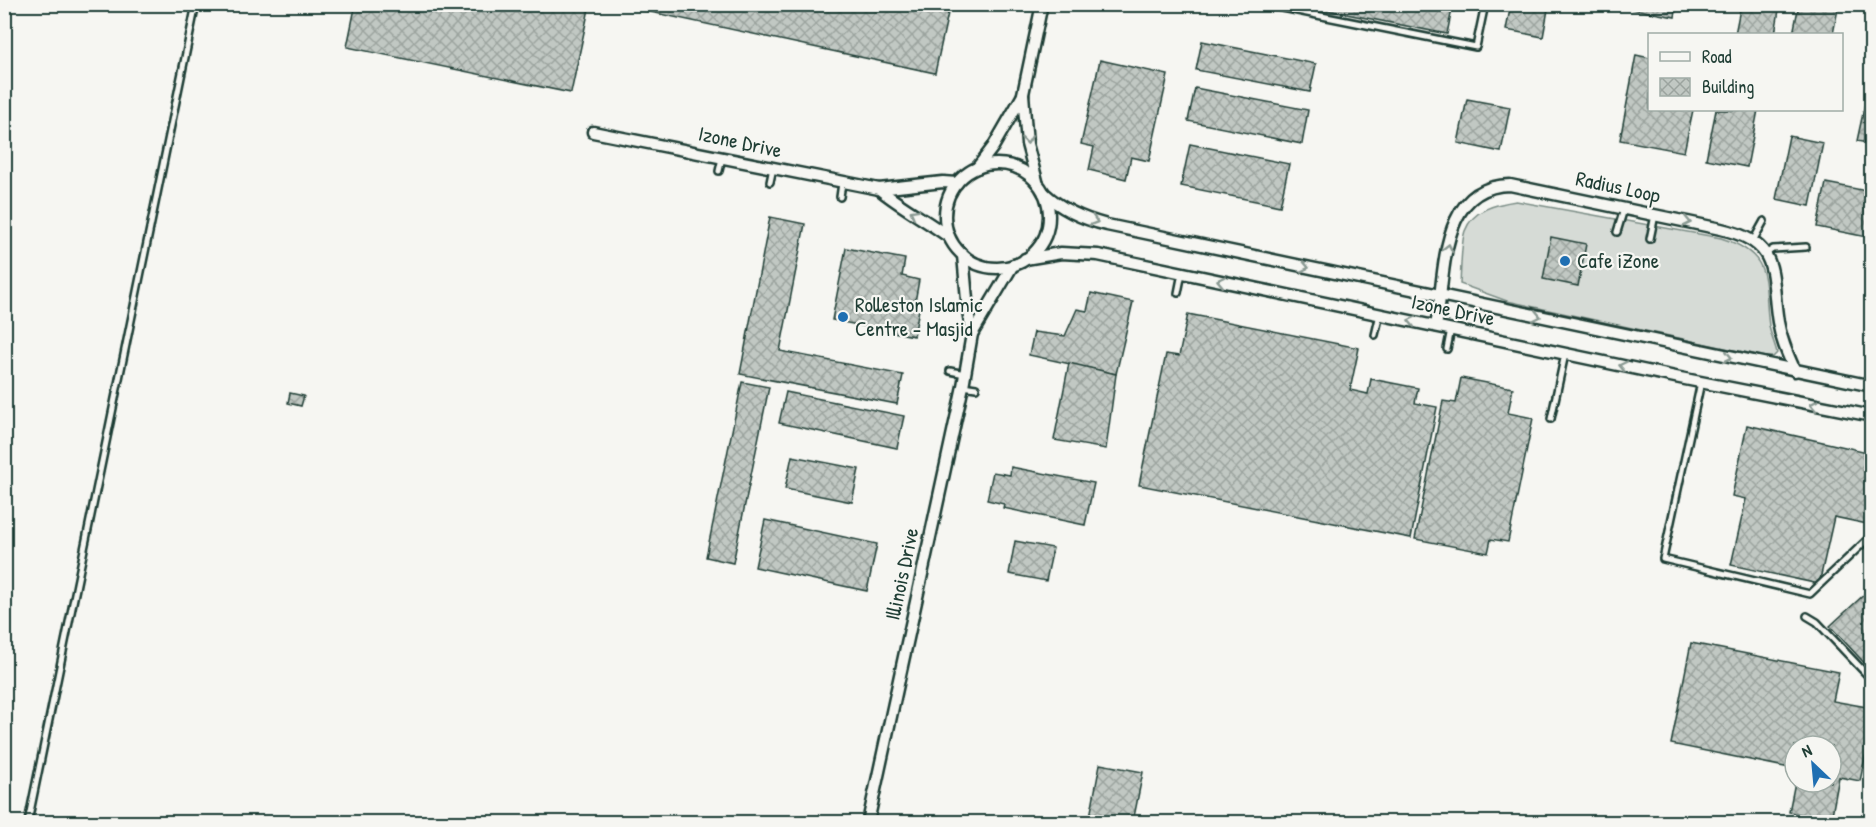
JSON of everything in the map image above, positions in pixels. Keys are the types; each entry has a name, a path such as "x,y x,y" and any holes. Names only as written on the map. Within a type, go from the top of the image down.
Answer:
{"street":[{"path":"1041,4 1023,94 1027,144 1048,207 1049,222 1045,237 1037,249 1025,259 1013,265 996,267 979,264 963,255 950,237 945,209 949,195 963,177 977,168 988,165 1011,166 1022,170 1041,189"},
{"path":"977,168 998,139 1023,94"},
{"name":"Izone Drive","path":"593,132 879,189 943,182 957,183"},
{"name":"Radius Loop","path":"1436,326 1442,296 1444,264 1456,218 1467,201 1483,186 1500,185 1511,181 1740,233 1753,241 1765,254 1773,271 1780,332 1795,371"},
{"name":"Izone Drive","path":"879,189 894,202 950,237"},
{"name":"Izone Drive","path":"1041,189 1069,212 1093,222 1872,386"},
{"name":"Izone Drive","path":"1025,259 1061,253 1087,253 1872,416"},
{"name":"Illinois Drive","path":"868,822 963,386 972,333 963,255"},
{"name":"Illinois Drive","path":"972,333 1013,265"}],"lane":[{"path":"28,822 196,4"},
{"path":"1262,4 1476,47 1485,4"},
{"path":"719,171 722,158"},
{"path":"771,182 773,168"},
{"path":"840,197 842,183"},
{"path":"1617,232 1624,208"},
{"path":"1650,239 1655,215"},
{"path":"1753,241 1764,221"},
{"path":"1765,254 1773,249 1806,246"},
{"path":"1178,293 1182,273"},
{"path":"1375,334 1380,314"},
{"path":"1447,349 1451,329"},
{"path":"1551,419 1565,354"},
{"path":"951,371 965,374"},
{"path":"1701,382 1663,559 1810,594 1872,535"},
{"path":"963,386 976,388"},
{"path":"1807,616 1817,622 1872,680"}],"shaded area":[{"path":"1516,201 1721,238 1738,245 1750,252 1763,271 1769,326 1777,353 1773,357 1767,357 1507,301 1460,284 1463,242 1469,224 1474,217 1486,209"}],"building":[{"path":"340,4 590,4 571,93 347,47 355,8"},
{"path":"642,4 950,4 935,73 641,10"},
{"path":"1311,4 1453,4 1447,34 1311,7"},
{"path":"1511,4 1549,4 1543,37 1506,30"},
{"path":"1633,4 1677,4 1675,17 1632,9"},
{"path":"1741,4 1780,4 1775,33 1735,33"},
{"path":"1799,4 1839,4 1833,33 1793,33"},
{"path":"1202,41 1316,64 1310,92 1196,70"},
{"path":"1636,55 1648,58 1648,111 1693,111 1684,152 1620,140"},
{"path":"1100,60 1168,75 1149,161 1131,157 1126,179 1089,170 1094,147 1081,144"},
{"path":"1872,71 1872,144 1857,141"},
{"path":"1195,88 1308,110 1302,144 1188,121"},
{"path":"1467,99 1510,107 1501,152 1458,143"},
{"path":"1716,111 1758,111 1747,167 1706,159"},
{"path":"1789,136 1823,143 1810,206 1776,199"},
{"path":"1190,144 1289,164 1280,206 1181,186"},
{"path":"1826,183 1872,192 1872,238 1817,227"},
{"path":"770,217 805,224 780,351 903,375 897,404 740,374"},
{"name":"Cafe iZone","path":"1551,237 1586,244 1578,286 1543,279"},
{"path":"846,248 905,259 902,276 919,280 915,302 920,304 914,336 832,320"},
{"path":"1091,293 1133,302 1116,374 1029,355 1034,332 1065,336 1077,309 1087,311"},
{"path":"1188,314 1359,348 1350,390 1368,394 1371,379 1418,388 1415,403 1437,407 1411,538 1139,485 1166,354 1179,356"},
{"path":"1069,363 1116,374 1106,449 1054,440"},
{"path":"1461,378 1513,388 1508,413 1533,418 1508,542 1491,539 1488,553 1415,539 1443,401 1456,403"},
{"path":"742,382 769,387 733,563 706,557"},
{"path":"786,392 904,416 897,448 779,423"},
{"path":"290,393 304,396 301,406 288,403"},
{"path":"1747,425 1872,453 1872,525 1834,517 1819,584 1731,565 1746,499 1732,496"},
{"path":"792,456 859,469 852,502 785,489"},
{"path":"1011,467 1094,483 1085,525 1003,508 1004,504 987,500 993,472 1010,475"},
{"path":"765,520 877,544 867,591 755,567"},
{"path":"1015,541 1053,548 1046,581 1009,574"},
{"path":"1869,590 1872,594 1872,671 1830,626"},
{"path":"1691,643 1839,672 1833,701 1872,708 1872,725 1860,781 1843,778 1843,734 1783,734 1783,767 1671,744"},
{"path":"1100,764 1143,772 1133,822 1089,822"},
{"path":"1793,794 1836,794 1831,820 1789,812"}],"place":[{"name":"Cafe iZone","path":"1565,261"},
{"name":"Rolleston Islamic Centre - Masjid","path":"843,317"}]}
